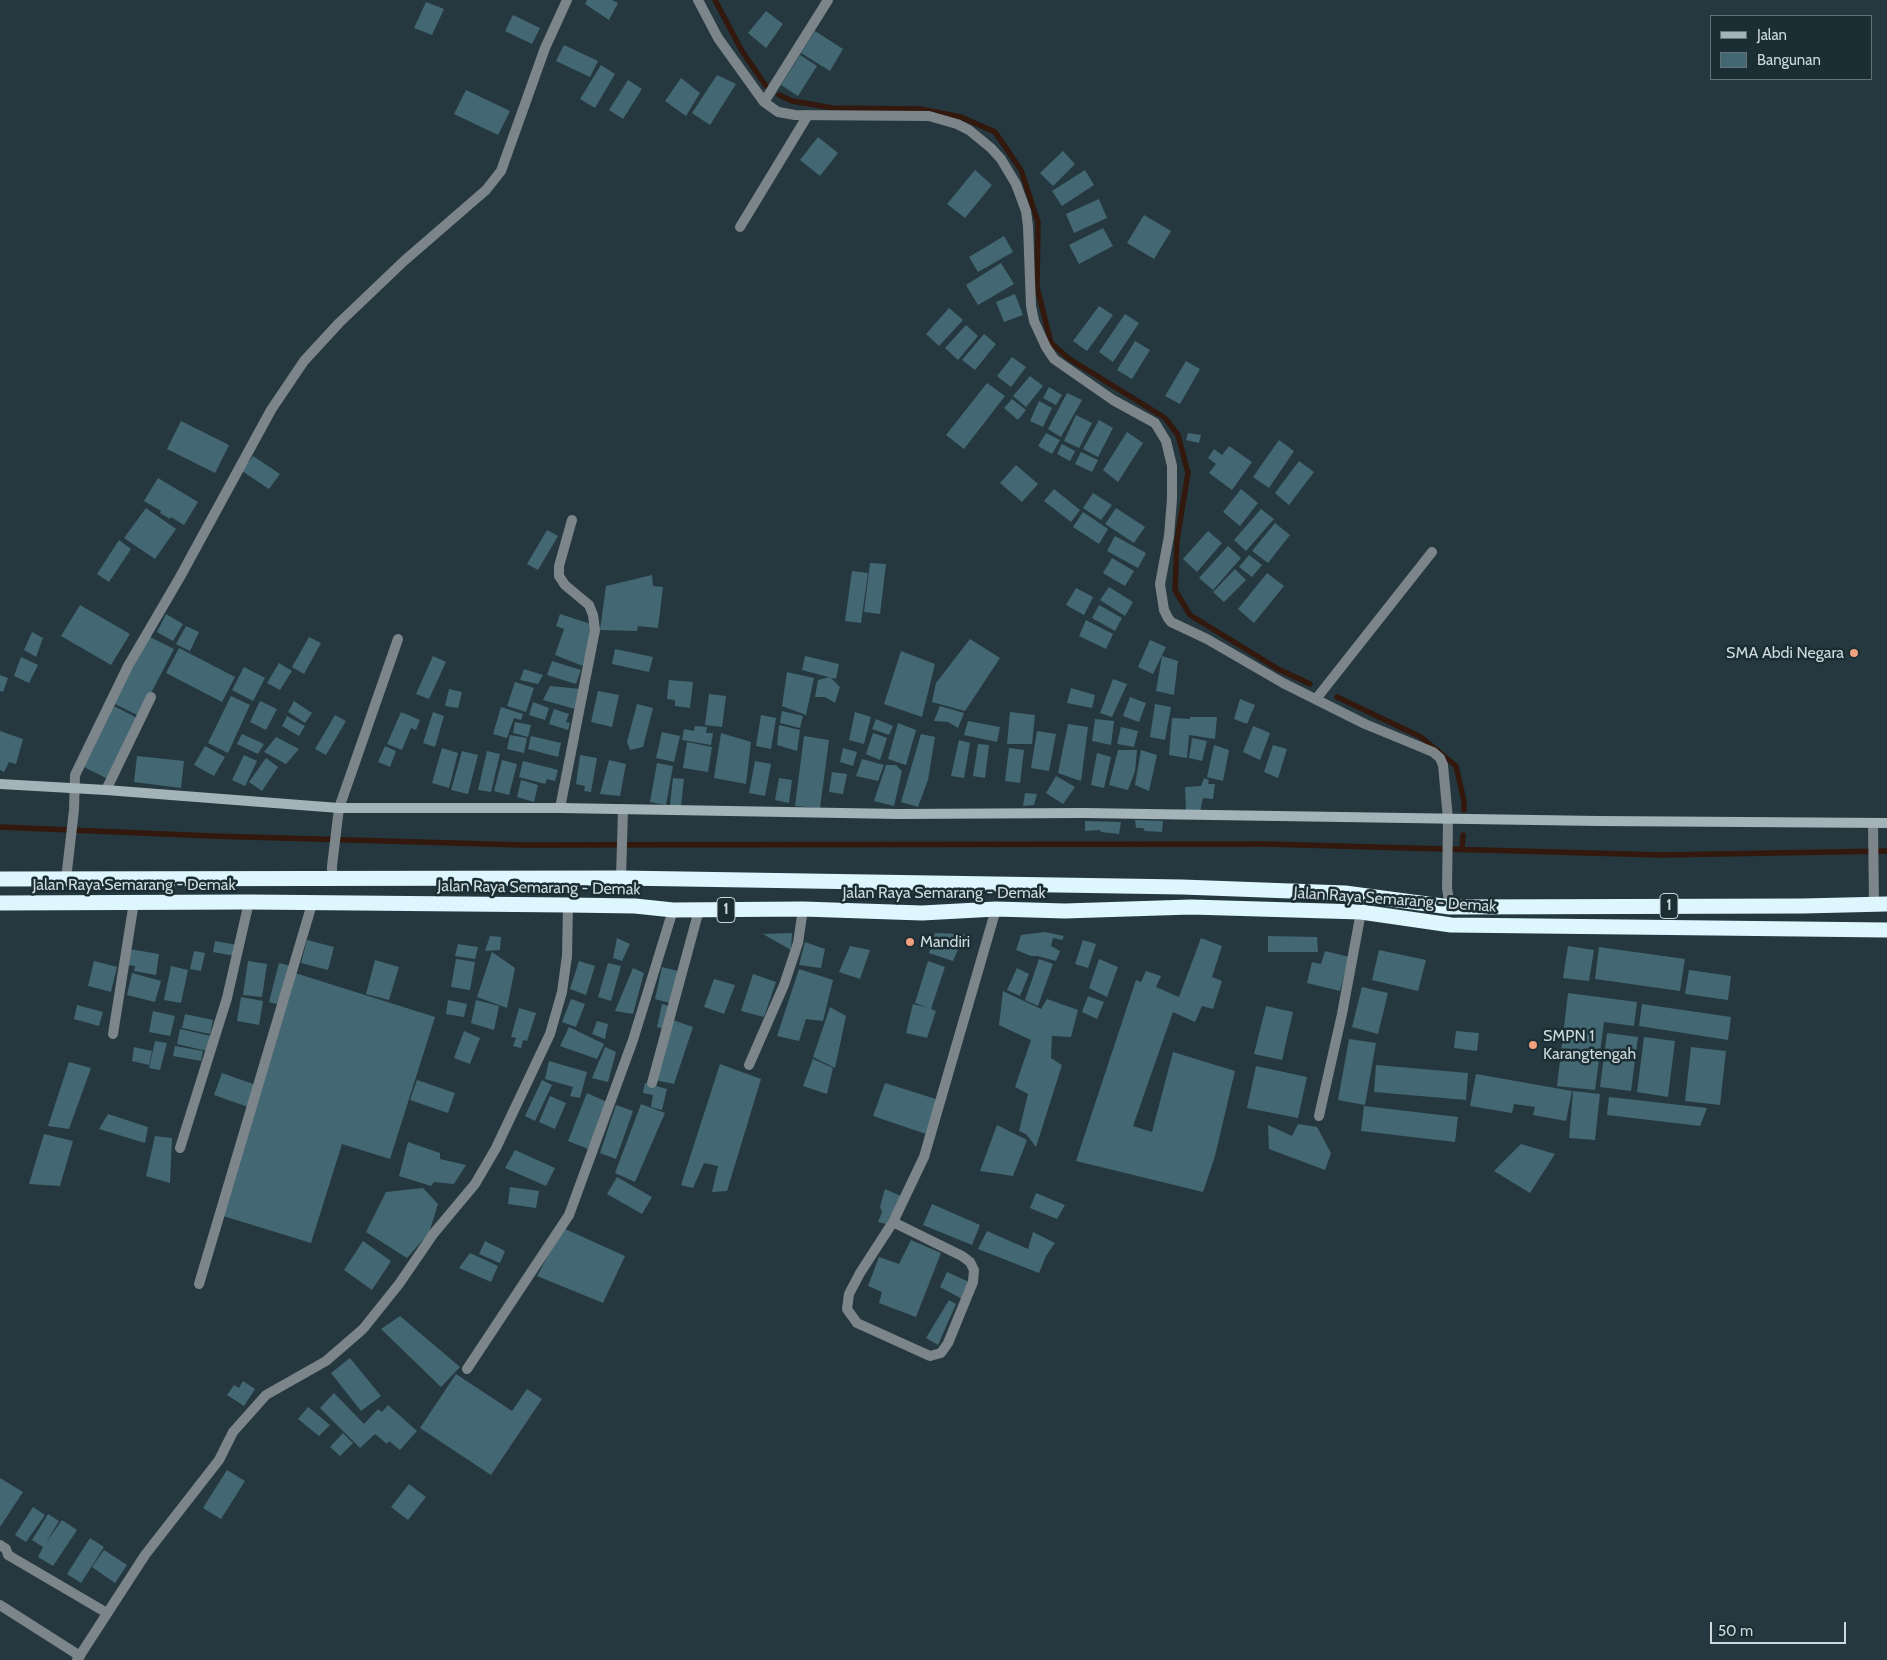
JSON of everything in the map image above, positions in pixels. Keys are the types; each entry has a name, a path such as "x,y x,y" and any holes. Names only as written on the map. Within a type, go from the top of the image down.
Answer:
{"highway":[{"name":"Jalan Raya Semarang - Demak","path":"0,879 332,872 438,880 621,874 1182,887 1345,893 1450,907 1881,904"},
{"path":"437,904 438,880"},
{"name":"Jalan Raya Semarang - Demak","path":"0,903 249,902 568,905 635,906 673,910 803,909 922,913 1192,907 1361,912 1451,925 1887,930"}],"street":[{"path":"66,879 76,788 75,775 128,666 180,577 271,410 304,362 338,323 404,261 486,190 501,171 545,48 567,0"},
{"path":"698,0 718,38 764,102 771,108 786,114 929,116 963,127 981,138 992,148 1016,184 1026,211 1031,306 1039,334 1046,348 1054,359 1112,400 1155,423 1166,442 1172,466 1172,499 1169,536 1160,584 1164,610 1168,618 1171,622 1207,639 1283,683 1365,724 1433,752 1440,758 1443,765 1448,819 1446,888 1450,907"},
{"path":"764,102 828,0"},
{"path":"740,227 808,115"},
{"path":"560,808 595,630 593,616 588,605 565,585 559,576 559,566 572,520"},
{"path":"1316,699 1432,552"},
{"path":"332,872 339,812 398,639"},
{"path":"106,790 151,697"},
{"path":"0,784 106,790 339,812 560,808 623,814 1084,813 1873,829 1887,823"},
{"path":"621,874 623,814"},
{"path":"1873,829 1874,870 1881,904"},
{"path":"113,1034 134,902"},
{"path":"180,1148 227,998 249,902"},
{"path":"199,1284 312,904"},
{"path":"0,1605 78,1658 145,1555 219,1460 233,1432 266,1395 326,1360 363,1330 399,1284 434,1233 475,1184 496,1148 550,1034 562,992 567,956 568,905"},
{"path":"749,1065 784,985 798,943 803,909"},
{"path":"467,1369 569,1215 633,1040 673,910"},
{"path":"652,1083 699,910"},
{"path":"893,1222 962,1256 970,1262 974,1270 973,1282 948,1344 941,1353 930,1356 857,1323 846,1309 849,1294 860,1273 893,1222 924,1157 996,910"},
{"path":"1319,1116 1342,1014 1361,912"},
{"path":"0,1545 6,1549 8,1554 107,1613"}],"building":[{"path":"587,0 612,0 618,3 609,20 585,4"},
{"path":"426,2 444,9 432,35 414,28"},
{"path":"766,11 783,24 766,48 748,33"},
{"path":"513,15 540,28 532,44 505,31"},
{"path":"815,31 843,49 830,71 801,53"},
{"path":"564,45 598,61 590,77 556,61"},
{"path":"800,55 817,66 798,96 781,85"},
{"path":"601,65 615,74 595,108 580,99"},
{"path":"717,75 736,84 710,125 692,113"},
{"path":"681,78 700,93 686,116 665,101"},
{"path":"628,80 642,89 623,119 609,110"},
{"path":"466,90 510,111 498,135 454,114"},
{"path":"818,137 838,153 820,176 800,160"},
{"path":"1063,151 1075,164 1053,186 1040,173"},
{"path":"975,170 992,185 965,218 947,204"},
{"path":"1085,170 1094,185 1062,206 1052,191"},
{"path":"1099,199 1107,218 1074,233 1066,214"},
{"path":"1144,215 1171,231 1154,259 1127,243"},
{"path":"1103,228 1113,246 1079,264 1069,245"},
{"path":"1004,236 1013,252 978,272 969,257"},
{"path":"1001,263 1014,284 978,305 966,285"},
{"path":"1015,294 1023,315 1004,322 996,302"},
{"path":"1099,306 1113,315 1087,351 1073,341"},
{"path":"949,308 963,320 939,346 926,334"},
{"path":"1125,314 1139,323 1113,362 1099,352"},
{"path":"966,325 978,336 958,360 945,348"},
{"path":"984,334 996,344 975,370 962,360"},
{"path":"1135,341 1150,350 1132,379 1117,370"},
{"path":"1012,357 1026,367 1011,387 997,376"},
{"path":"1186,361 1200,369 1180,404 1165,396"},
{"path":"1030,376 1043,386 1026,407 1013,396"},
{"path":"987,383 1005,396 964,449 946,435"},
{"path":"1049,387 1062,395 1056,405 1043,398"},
{"path":"1067,393 1082,400 1061,437 1048,429"},
{"path":"1012,399 1026,410 1018,420 1004,408"},
{"path":"1039,401 1052,408 1043,427 1030,421"},
{"path":"1076,415 1092,423 1079,448 1064,441"},
{"path":"1099,420 1113,428 1098,457 1083,449"},
{"path":"181,421 229,445 215,473 167,449"},
{"path":"1127,432 1143,443 1118,482 1103,470"},
{"path":"1046,433 1060,440 1052,454 1038,446"},
{"path":"1188,433 1201,435 1199,443 1186,440"},
{"path":"1279,440 1294,451 1269,488 1253,477"},
{"path":"1062,444 1075,451 1070,461 1057,454"},
{"path":"1229,446 1252,462 1232,490 1209,473 1216,464 1208,458 1214,449 1222,455"},
{"path":"1081,452 1098,460 1092,472 1075,464"},
{"path":"253,456 280,474 269,489 242,471"},
{"path":"1299,461 1314,472 1289,505 1275,493"},
{"path":"1016,465 1038,484 1022,502 1000,483"},
{"path":"158,478 198,502 184,525 160,513 161,511 144,501"},
{"path":"1054,489 1080,510 1071,522 1044,501"},
{"path":"1241,489 1258,503 1240,526 1223,512"},
{"path":"1093,493 1112,505 1101,520 1083,508"},
{"path":"146,508 176,529 155,559 124,538"},
{"path":"1116,508 1145,527 1134,543 1105,524"},
{"path":"1261,509 1274,519 1246,551 1234,540"},
{"path":"1083,512 1108,529 1099,544 1073,527"},
{"path":"1275,523 1290,535 1268,563 1252,551"},
{"path":"547,530 558,536 538,570 527,564"},
{"path":"1208,531 1222,543 1197,572 1183,559"},
{"path":"1115,536 1146,553 1138,568 1107,551"},
{"path":"119,540 131,549 109,582 97,574"},
{"path":"1228,546 1241,558 1213,590 1199,578"},
{"path":"1249,555 1262,565 1252,577 1239,567"},
{"path":"1112,558 1134,571 1125,586 1103,573"},
{"path":"870,563 886,564 880,614 864,612"},
{"path":"1235,569 1246,580 1224,602 1213,592"},
{"path":"852,571 868,573 861,623 845,621"},
{"path":"1267,573 1284,586 1254,623 1238,609"},
{"path":"652,575 653,586 663,587 658,628 638,626 637,631 600,630 606,586"},
{"path":"1109,587 1133,602 1125,616 1100,600"},
{"path":"1076,588 1093,597 1084,615 1066,605"},
{"path":"80,605 130,634 111,665 61,636"},
{"path":"1099,605 1122,618 1115,631 1092,618"},
{"path":"166,614 183,624 173,641 157,632"},
{"path":"560,614 594,625 583,666 555,655 564,629 556,626"},
{"path":"1086,620 1113,634 1106,649 1079,636"},
{"path":"186,626 199,632 190,651 176,644"},
{"path":"32,632 43,638 36,657 24,650"},
{"path":"148,636 174,649 139,716 113,703"},
{"path":"309,637 321,643 304,674 292,667"},
{"path":"970,639 1000,658 965,711 932,702 936,683"},
{"path":"1150,640 1166,647 1153,674 1138,667"},
{"path":"179,648 235,677 222,702 166,673"},
{"path":"615,649 653,657 649,672 612,664"},
{"path":"901,651 935,664 922,717 884,704"},
{"path":"433,656 446,662 429,699 416,694"},
{"path":"805,656 839,664 836,679 802,670"},
{"path":"1162,656 1178,661 1174,695 1156,691"},
{"path":"21,657 38,665 29,683 14,676"},
{"path":"552,661 581,670 576,684 547,675"},
{"path":"279,663 292,671 280,690 267,683"},
{"path":"244,667 265,678 253,701 232,690"},
{"path":"524,669 543,675 538,684 520,680"},
{"path":"787,672 814,678 806,715 782,706"},
{"path":"0,675 8,678 3,692 0,691"},
{"path":"830,677 840,687 835,703 825,697 815,697 818,680"},
{"path":"1113,679 1127,684 1112,717 1100,713"},
{"path":"669,680 693,682 690,708 675,706 675,700 667,699"},
{"path":"515,682 534,688 526,712 507,706"},
{"path":"550,686 581,689 575,709 543,700"},
{"path":"1071,688 1095,695 1092,708 1067,703"},
{"path":"449,689 462,692 458,708 445,706"},
{"path":"598,691 619,695 612,727 591,722"},
{"path":"709,694 726,696 722,727 705,725"},
{"path":"231,696 250,705 228,753 208,743"},
{"path":"1130,697 1146,703 1139,722 1123,716"},
{"path":"1240,699 1255,705 1247,724 1234,719"},
{"path":"260,701 277,709 266,730 250,722"},
{"path":"294,701 312,713 305,723 288,712"},
{"path":"533,702 549,708 545,720 529,715"},
{"path":"637,704 653,708 643,747 630,750 627,742"},
{"path":"1155,704 1171,707 1165,740 1150,737"},
{"path":"112,705 139,719 108,779 82,766"},
{"path":"940,706 964,713 958,728 948,722 934,721"},
{"path":"501,707 523,714 521,720 514,718 507,738 493,734"},
{"path":"554,709 569,714 566,722 570,723 568,730 549,724"},
{"path":"782,711 803,716 800,728 780,723"},
{"path":"401,712 420,720 416,730 411,728 402,750 387,744"},
{"path":"433,712 444,716 435,747 423,743"},
{"path":"855,712 871,717 864,744 849,740"},
{"path":"1010,712 1035,715 1032,744 1007,744"},
{"path":"335,715 346,721 326,755 315,749"},
{"path":"761,715 776,718 771,749 756,746"},
{"path":"287,716 305,726 299,736 282,726"},
{"path":"1190,717 1217,717 1215,739 1189,735 1187,758 1169,755 1172,718 1190,719"},
{"path":"876,719 893,726 889,735 872,729"},
{"path":"1095,719 1114,721 1111,745 1092,741"},
{"path":"968,721 1000,727 997,742 964,735"},
{"path":"515,722 531,725 528,737 513,733"},
{"path":"898,723 916,730 906,765 888,759"},
{"path":"1068,724 1088,727 1081,781 1058,773"},
{"path":"779,725 800,730 797,751 777,745"},
{"path":"695,726 707,727 706,733 713,733 711,745 682,740 684,729 694,731"},
{"path":"1253,726 1270,733 1260,760 1243,752"},
{"path":"1121,727 1138,731 1134,747 1117,744"},
{"path":"0,731 23,739 16,764 9,762 4,772 0,770"},
{"path":"1037,731 1056,734 1049,771 1031,768"},
{"path":"662,732 680,736 674,762 656,758"},
{"path":"721,733 751,742 746,784 714,778"},
{"path":"873,733 887,738 880,760 866,754"},
{"path":"242,734 264,744 258,754 237,744"},
{"path":"921,734 935,737 928,780 918,807 901,802"},
{"path":"510,735 527,738 524,753 507,749"},
{"path":"531,736 561,743 558,757 528,749"},
{"path":"804,736 829,740 820,808 795,806"},
{"path":"276,737 299,749 286,764 264,752"},
{"path":"1192,738 1207,741 1202,761 1189,758"},
{"path":"959,740 970,743 964,778 951,776"},
{"path":"687,742 712,747 708,772 683,768"},
{"path":"978,744 989,745 985,778 973,776"},
{"path":"1214,745 1229,750 1223,781 1207,777"},
{"path":"1273,745 1287,749 1278,778 1264,772"},
{"path":"205,746 225,757 214,776 194,765"},
{"path":"385,746 396,751 390,767 378,762"},
{"path":"442,748 458,753 449,788 432,783"},
{"path":"843,748 857,752 853,766 840,762"},
{"path":"1009,748 1024,750 1020,783 1005,781"},
{"path":"1118,750 1137,750 1135,771 1128,790 1109,785"},
{"path":"1141,750 1157,755 1149,791 1135,785"},
{"path":"462,751 478,755 468,794 451,790"},
{"path":"487,751 500,754 491,792 478,790"},
{"path":"1097,753 1111,757 1104,788 1091,785"},
{"path":"244,755 257,761 245,786 232,780"},
{"path":"580,755 597,758 591,792 584,791 585,786 576,784"},
{"path":"137,756 184,761 181,788 134,782"},
{"path":"266,758 278,767 262,791 249,782"},
{"path":"862,759 884,765 878,781 856,776"},
{"path":"502,760 517,764 509,795 494,791"},
{"path":"609,760 626,764 620,796 600,794"},
{"path":"523,761 558,770 555,781 547,779 545,784 519,777"},
{"path":"755,761 771,764 765,796 749,793"},
{"path":"657,763 673,766 666,805 650,802"},
{"path":"886,765 896,765 902,771 894,806 874,801"},
{"path":"832,772 847,774 843,794 829,792"},
{"path":"1056,776 1075,787 1063,804 1046,793"},
{"path":"673,778 684,779 681,806 670,805"},
{"path":"779,778 792,780 789,803 775,800"},
{"path":"1204,778 1209,780 1208,784 1215,784 1213,799 1203,798 1200,812 1186,812 1185,787 1201,786"},
{"path":"521,780 538,785 534,802 517,797"},
{"path":"1025,793 1037,794 1034,805 1023,806"},
{"path":"1135,820 1163,821 1162,832 1145,831 1143,828 1136,828"},
{"path":"1085,821 1121,822 1119,834 1101,832 1100,830 1085,831"},
{"path":"1045,932 1064,936 1062,940 1053,938 1051,946 1060,951 1056,961 1031,956 1016,950 1021,935"},
{"path":"792,933 791,950 763,934"},
{"path":"935,933 965,934 953,961 929,953"},
{"path":"490,936 501,937 500,950 485,951"},
{"path":"1268,936 1317,937 1318,952 1268,952"},
{"path":"617,938 630,944 622,961 613,958"},
{"path":"1201,938 1222,946 1212,977 1222,981 1213,1009 1202,1006 1195,1022 1173,1012 1133,1126 1152,1132 1173,1052 1235,1071 1215,1156 1203,1192 1076,1161 1136,980 1141,982 1146,971 1161,976 1156,987 1179,997"},
{"path":"307,940 334,947 328,970 301,963"},
{"path":"1083,940 1096,944 1088,968 1075,964"},
{"path":"215,941 237,945 235,956 213,952"},
{"path":"805,942 825,949 821,968 799,965"},
{"path":"458,944 478,947 475,959 455,956"},
{"path":"850,946 870,950 860,979 839,972"},
{"path":"1568,946 1594,950 1589,981 1563,978"},
{"path":"1599,947 1685,959 1680,991 1595,979"},
{"path":"129,949 159,954 156,975 134,971 135,966 126,965"},
{"path":"1379,950 1426,960 1418,991 1372,980"},
{"path":"194,951 205,953 201,971 190,969"},
{"path":"1325,951 1349,957 1340,991 1307,983 1312,962 1321,964"},
{"path":"492,952 515,968 507,1008 477,997"},
{"path":"456,959 475,962 470,990 451,987"},
{"path":"1039,959 1053,964 1038,1006 1025,1000"},
{"path":"1099,959 1118,967 1107,997 1089,988"},
{"path":"375,960 399,967 389,1000 366,994"},
{"path":"94,961 117,967 111,992 88,986"},
{"path":"248,961 267,964 262,997 243,995"},
{"path":"579,961 595,966 586,995 570,989"},
{"path":"928,961 945,967 931,1009 936,1011 927,1038 906,1033 913,1004 928,1008 915,1003"},
{"path":"279,963 291,966 281,1005 269,1002"},
{"path":"608,963 621,966 611,1001 598,997"},
{"path":"171,966 188,970 181,1003 164,1000"},
{"path":"662,967 678,971 670,1003 655,999"},
{"path":"633,968 644,973 633,1014 615,1011"},
{"path":"1017,968 1029,974 1020,996 1007,990"},
{"path":"799,969 833,980 823,1021 806,1019 799,1041 777,1036"},
{"path":"1689,970 1731,976 1728,1000 1685,994"},
{"path":"132,973 161,981 155,1002 127,995"},
{"path":"295,973 435,1017 390,1159 342,1144 311,1243 220,1215"},
{"path":"753,974 776,982 764,1017 741,1011"},
{"path":"714,979 735,985 724,1014 704,1007"},
{"path":"1362,987 1388,993 1378,1034 1352,1027"},
{"path":"1003,991 1041,1009 1047,999 1078,1010 1071,1037 1052,1036 1051,1058 1062,1065 1036,1147 1026,1134 1019,1131 1028,1094 1015,1087 1031,1040 999,1025"},
{"path":"1568,993 1637,1002 1634,1026 1604,1022 1595,1090 1557,1086"},
{"path":"1088,996 1104,1002 1097,1019 1082,1012"},
{"path":"241,997 263,1001 259,1025 237,1021"},
{"path":"571,999 585,1004 576,1027 562,1022"},
{"path":"448,1000 467,1004 464,1017 446,1014"},
{"path":"476,1000 499,1006 494,1030 471,1023"},
{"path":"662,1004 670,1006 665,1029 657,1027"},
{"path":"1642,1004 1731,1017 1728,1040 1639,1026"},
{"path":"77,1005 103,1012 99,1026 74,1019"},
{"path":"1266,1006 1293,1012 1282,1060 1254,1054"},
{"path":"830,1007 846,1016 835,1068 813,1057"},
{"path":"519,1008 536,1013 527,1041 523,1040 521,1048 513,1046 516,1038 511,1037"},
{"path":"153,1011 175,1016 170,1036 149,1032"},
{"path":"185,1014 213,1020 210,1034 182,1028"},
{"path":"673,1020 693,1027 674,1084 655,1080"},
{"path":"597,1021 608,1024 605,1039 592,1034"},
{"path":"569,1027 604,1044 597,1059 560,1046"},
{"path":"180,1029 211,1036 207,1051 177,1044"},
{"path":"464,1031 480,1038 470,1064 454,1058"},
{"path":"1456,1031 1479,1033 1477,1051 1454,1048"},
{"path":"1607,1033 1638,1037 1631,1091 1600,1087"},
{"path":"1644,1037 1675,1041 1668,1097 1637,1092"},
{"path":"1349,1039 1376,1043 1365,1105 1338,1100"},
{"path":"155,1041 167,1043 160,1070 149,1068"},
{"path":"175,1046 203,1051 201,1061 173,1056"},
{"path":"134,1047 152,1051 149,1065 132,1061"},
{"path":"605,1047 616,1052 608,1082 592,1078"},
{"path":"1691,1047 1726,1051 1720,1105 1685,1101"},
{"path":"813,1059 833,1068 827,1094 803,1086"},
{"path":"549,1061 587,1072 580,1098 570,1096 573,1087 545,1079"},
{"path":"69,1062 91,1068 69,1129 48,1126"},
{"path":"720,1064 761,1079 727,1191 712,1192 718,1166 704,1163 693,1188 681,1185"},
{"path":"1376,1065 1468,1073 1466,1100 1374,1092"},
{"path":"1256,1066 1307,1077 1298,1118 1247,1108"},
{"path":"222,1073 256,1085 248,1107 214,1095"},
{"path":"1476,1074 1572,1091 1566,1121 1533,1115 1535,1107 1514,1104 1512,1113 1470,1106"},
{"path":"417,1080 455,1093 448,1113 410,1100"},
{"path":"542,1080 552,1085 535,1121 525,1116"},
{"path":"645,1083 667,1089 662,1110 651,1107 653,1095 643,1093"},
{"path":"885,1083 939,1100 926,1134 873,1116"},
{"path":"1573,1091 1600,1094 1595,1140 1569,1138"},
{"path":"587,1093 607,1102 588,1149 568,1141"},
{"path":"550,1096 566,1103 555,1129 539,1122"},
{"path":"1609,1097 1707,1108 1700,1126 1607,1115"},
{"path":"641,1104 665,1113 635,1182 615,1173"},
{"path":"616,1105 633,1111 616,1159 600,1153"},
{"path":"1364,1106 1458,1117 1455,1142 1361,1131"},
{"path":"108,1114 148,1127 145,1143 99,1129"},
{"path":"1298,1124 1317,1127 1331,1153 1325,1170 1269,1149 1268,1125 1292,1136"},
{"path":"997,1125 1027,1140 1013,1176 980,1171"},
{"path":"44,1134 73,1141 60,1186 29,1184"},
{"path":"155,1136 172,1138 170,1183 146,1176"},
{"path":"408,1142 440,1153 440,1159 466,1165 454,1184 434,1182 431,1186 399,1176"},
{"path":"1521,1144 1555,1154 1530,1193 1494,1171"},
{"path":"515,1150 555,1168 546,1186 505,1168"},
{"path":"617,1177 652,1197 642,1214 607,1194"},
{"path":"510,1187 539,1191 536,1208 508,1204"},
{"path":"423,1188 438,1204 429,1233 407,1258 366,1232 386,1192"},
{"path":"885,1189 901,1196 886,1224 878,1222 882,1212 880,1207"},
{"path":"1036,1193 1065,1205 1057,1219 1030,1208"},
{"path":"932,1204 980,1225 972,1245 923,1225"},
{"path":"563,1228 625,1256 603,1303 537,1276"},
{"path":"987,1231 1028,1249 1033,1232 1055,1243 1046,1256 1039,1273 978,1249"},
{"path":"911,1240 941,1253 916,1317 879,1303 882,1292 868,1286 879,1257 899,1264"},
{"path":"363,1241 391,1261 372,1290 344,1270"},
{"path":"485,1241 505,1251 500,1263 479,1254"},
{"path":"470,1253 498,1266 491,1282 459,1268"},
{"path":"947,1272 969,1282 962,1299 940,1287"},
{"path":"949,1300 956,1304 938,1345 926,1338"},
{"path":"400,1316 460,1367 441,1387 381,1329"},
{"path":"350,1358 381,1396 361,1411 331,1373"},
{"path":"456,1374 512,1411 527,1389 542,1399 491,1475 420,1428"},
{"path":"243,1381 255,1389 244,1406 227,1395 234,1385 239,1388"},
{"path":"334,1393 364,1424 378,1409 382,1412 388,1405 417,1431 400,1450 389,1441 387,1444 375,1434 360,1448 320,1408"},
{"path":"308,1407 330,1425 319,1436 298,1419"},
{"path":"343,1433 353,1443 340,1456 330,1447"},
{"path":"227,1470 245,1481 221,1519 203,1508"},
{"path":"0,1478 23,1492 0,1527"},
{"path":"409,1484 426,1497 408,1520 391,1507"},
{"path":"33,1507 45,1515 26,1542 15,1535"},
{"path":"48,1514 59,1521 46,1543 62,1520 77,1530 53,1566 38,1557 43,1547 32,1540"},
{"path":"90,1538 104,1547 81,1583 67,1574"},
{"path":"104,1550 127,1565 115,1583 92,1567"}],"waterway":[{"path":"715,0 742,51 766,86"},
{"path":"779,95 792,101 833,108 920,109 961,117 995,132 1021,170 1038,222 1037,287 1051,343 1068,358 1165,418 1178,435 1188,473 1177,540 1175,590 1190,615 1278,669 1310,684"},
{"path":"1337,697 1421,737 1456,766 1464,801 1464,810"},
{"path":"0,827 212,836 522,845 1265,844 1661,855 1887,851"},
{"path":"1462,850 1463,835"}],"place":[{"name":"SMA Abdi Negara","path":"1854,653"},
{"name":"Mandiri","path":"910,942"},
{"name":"SMPN 1 Karangtengah","path":"1533,1045"}]}
